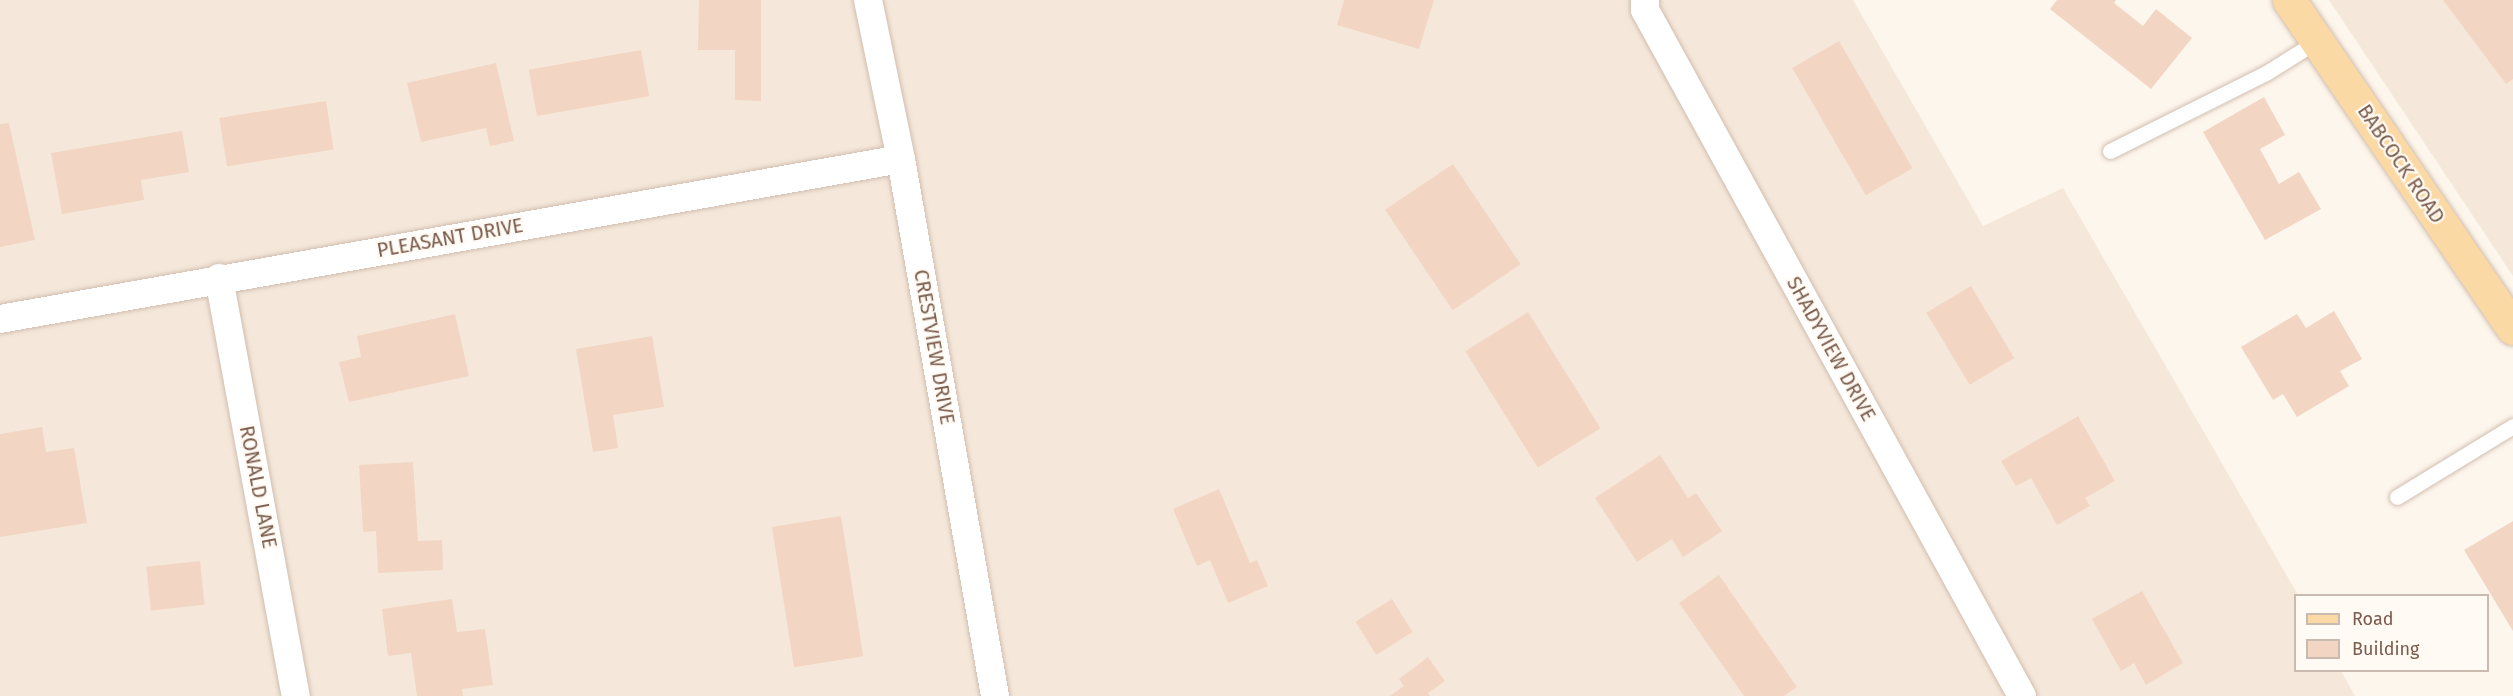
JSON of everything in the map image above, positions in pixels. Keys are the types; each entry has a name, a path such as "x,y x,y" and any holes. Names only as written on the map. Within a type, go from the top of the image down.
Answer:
{"main road":[{"name":"BABCOCK ROAD","path":"2289,0 2513,328"}],"street":[{"name":"CRESTVIEW DRIVE","path":"868,0 901,159 995,696"},
{"name":"SHADYVIEW DRIVE","path":"1645,0 1645,10 2022,696"},
{"name":"PLEASANT DRIVE","path":"0,319 219,278 901,159"},
{"name":"RONALD LANE","path":"219,278 296,696"}],"lane":[{"path":"2110,151 2266,73 2317,41"},
{"path":"2397,497 2513,426"}],"shaded area":[{"path":"0,0 1853,0 1983,226 2063,188 2297,594 2294,594 2294,672 2342,672 2355,696 0,696"},
{"path":"2329,0 2513,0 2513,276"}],"building":[{"path":"699,0 761,0 761,101 735,100 735,50 698,50"},
{"path":"1344,0 1434,0 1419,49 1337,25"},
{"path":"2057,0 2116,0 2114,3 2143,26 2156,9 2192,38 2151,89 2050,9"},
{"path":"2443,0 2513,0 2513,79 2506,84"},
{"path":"1839,41 1912,168 1866,195 1792,68"},
{"path":"641,50 649,96 537,116 529,70"},
{"path":"496,63 514,141 490,146 486,128 421,142 407,83"},
{"path":"2264,97 2285,135 2260,149 2279,184 2299,172 2321,209 2265,240 2203,132"},
{"path":"326,101 334,149 227,166 219,118"},
{"path":"9,123 35,240 0,247 0,124"},
{"path":"182,131 189,172 141,180 144,200 62,214 51,153"},
{"path":"1453,164 1521,264 1453,310 1385,210"},
{"path":"1971,286 2014,358 1970,385 1926,313"},
{"path":"2334,311 2362,359 2340,371 2349,386 2297,417 2283,394 2273,400 2241,347 2297,314 2306,328"},
{"path":"1528,312 1601,428 1538,467 1465,351"},
{"path":"455,314 469,376 349,402 339,362 361,357 357,336"},
{"path":"652,336 664,407 613,415 618,448 593,452 576,349"},
{"path":"2078,416 2115,481 2085,498 2090,506 2057,525 2031,478 2016,486 2001,461"},
{"path":"42,427 46,452 74,448 87,523 0,537 0,434"},
{"path":"1660,455 1688,498 1696,493 1722,531 1683,557 1672,539 1637,562 1595,498"},
{"path":"413,462 418,541 442,540 443,570 378,573 376,531 363,532 359,465"},
{"path":"1219,489 1250,563 1257,560 1268,586 1228,603 1210,560 1197,566 1173,509"},
{"path":"841,516 863,656 794,667 772,527"},
{"path":"2513,521 2513,631 2464,550"},
{"path":"200,561 205,605 151,610 146,567"},
{"path":"1719,575 1797,687 1784,696 1744,696 1679,603"},
{"path":"2142,591 2183,663 2146,685 2134,663 2121,671 2092,619"},
{"path":"452,599 457,632 485,629 493,685 462,689 463,696 417,696 411,653 388,656 382,609"},
{"path":"1392,599 1413,632 1376,655 1356,622"},
{"path":"1428,657 1445,681 1428,693 1430,696 1390,696 1404,686 1399,679"}]}
